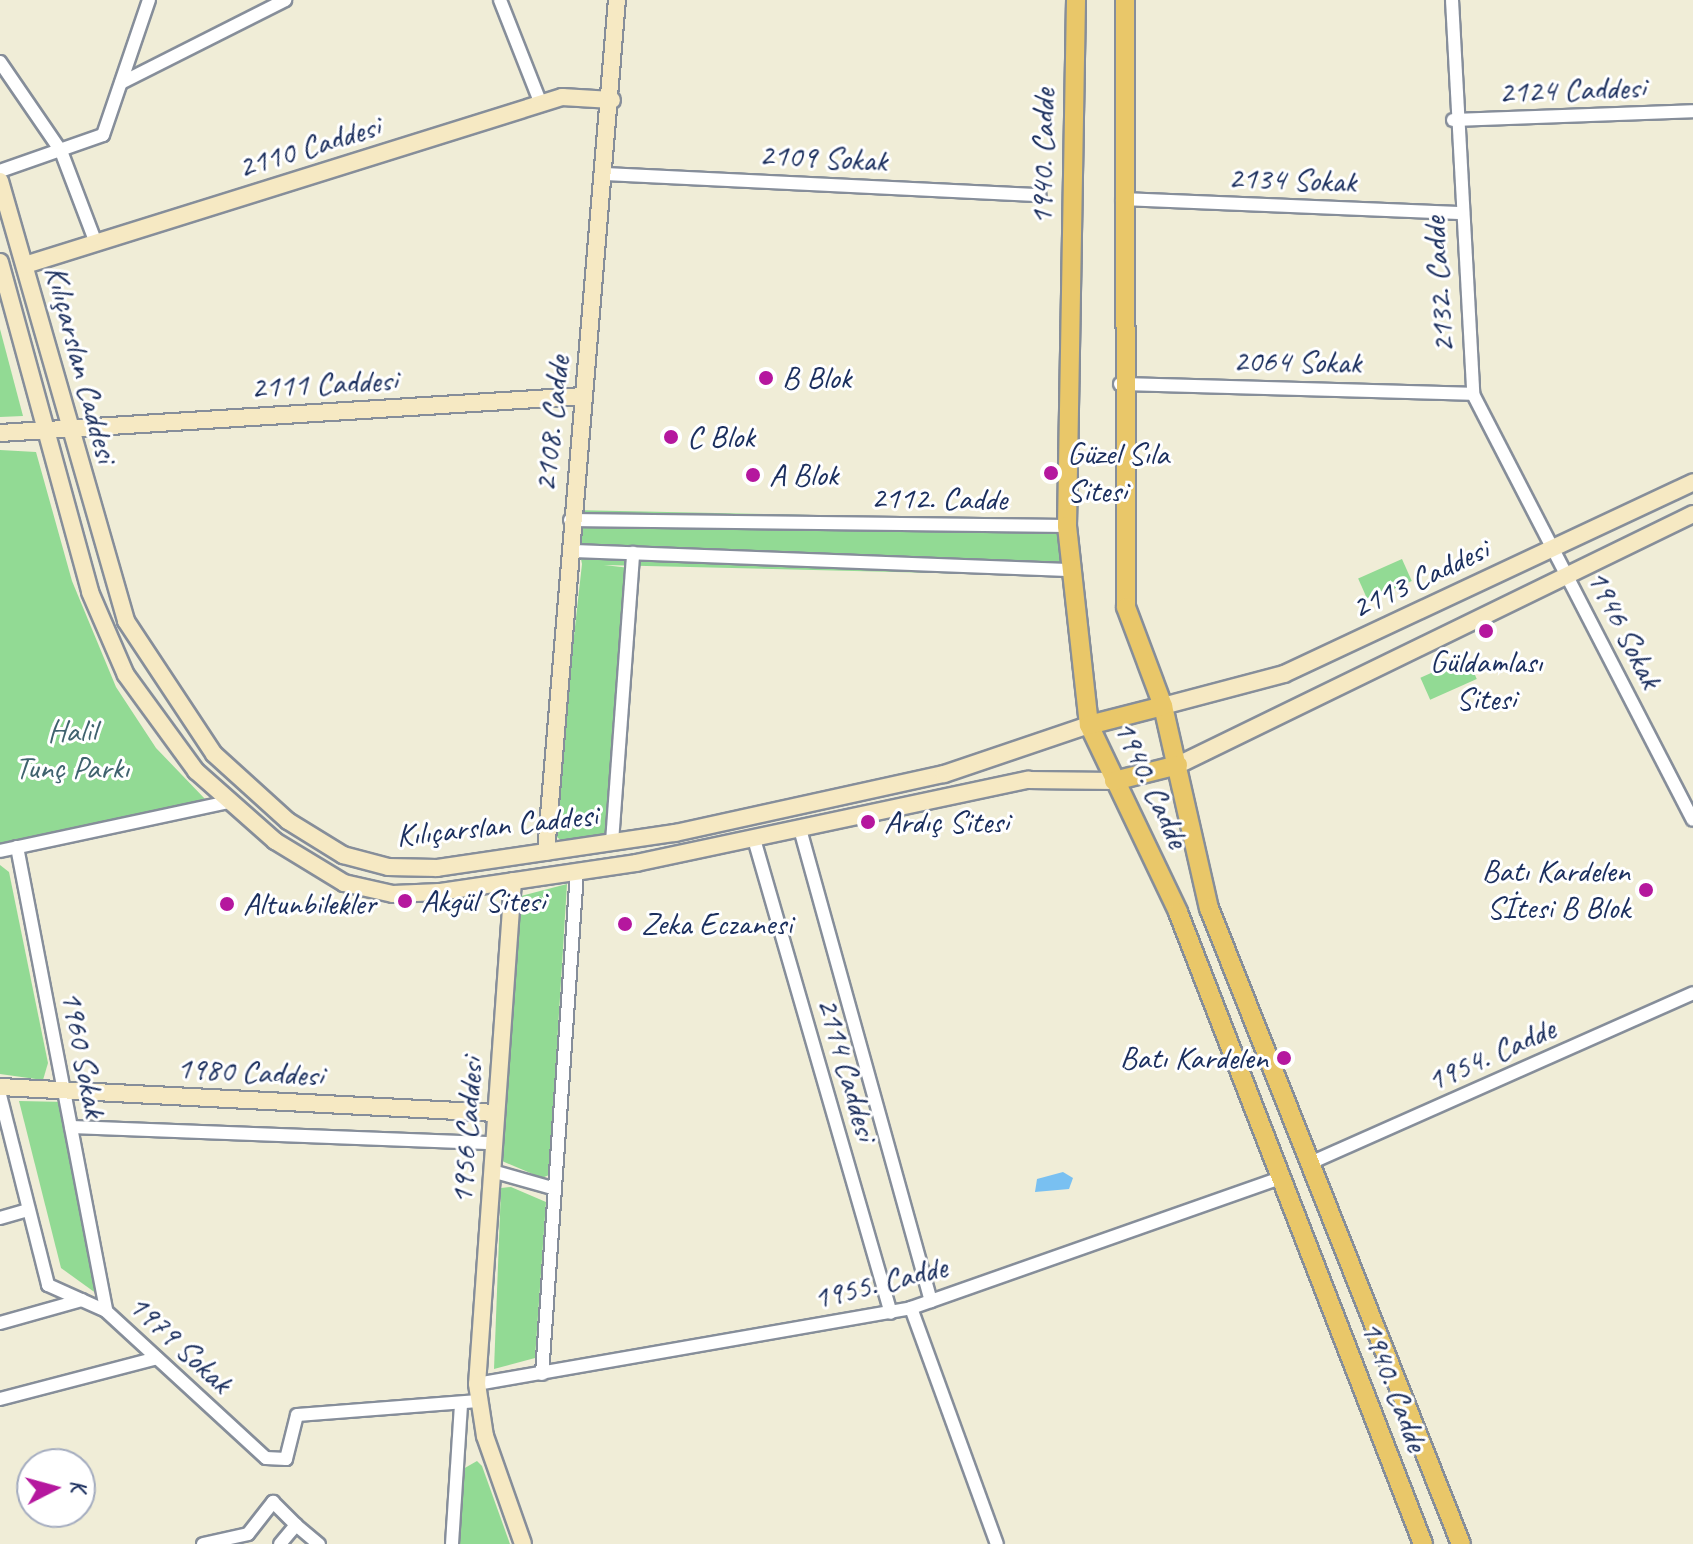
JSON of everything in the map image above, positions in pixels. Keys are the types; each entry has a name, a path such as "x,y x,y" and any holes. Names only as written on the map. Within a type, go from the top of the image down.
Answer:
{"main road":[{"name":"1940. Cadde","path":"1076,0 1067,526 1068,570 1089,725 1178,912 1423,1544"},
{"name":"1940. Cadde","path":"1125,0 1121,573 1137,644 1163,706 1209,908 1461,1544"},
{"path":"1089,725 1163,706"},
{"path":"1114,781 1178,765"}],"street":[{"path":"0,171 103,135 149,0"},
{"path":"121,83 285,0"},
{"path":"500,0 541,104"},
{"name":"2108. Cadde","path":"546,852 574,551 570,520 606,174 617,0"},
{"name":"2132. Cadde","path":"1452,0 1453,120 1473,394 1553,547"},
{"path":"0,62 61,151 96,243"},
{"name":"2110 Caddesi","path":"25,265 541,104 566,97 612,100"},
{"name":"2124 Caddesi","path":"1453,120 1693,111"},
{"name":"2109 Sokak","path":"606,174 1039,195"},
{"name":"Kılıçarslan Caddesi","path":"0,181 126,621 179,710 250,791 319,843 364,863 437,868 612,842 944,774 1089,725"},
{"name":"2134 Sokak","path":"1122,199 1459,213"},
{"name":"Kılıçarslan Caddesi","path":"0,262 90,592 126,675 153,719 228,802 303,862 365,890 440,892 577,872 754,839 1028,780 1114,781"},
{"name":"2064 Sokak","path":"1120,384 1473,394"},
{"name":"2111 Caddesi","path":"0,433 46,433 69,427 583,396"},
{"name":"2113 Caddesi","path":"1163,706 1284,674 1693,482"},
{"name":"2113 Caddesi","path":"1178,765 1693,514"},
{"name":"2112. Cadde","path":"570,520 1067,526"},
{"name":"1946 Sokak","path":"1553,547 1693,820"},
{"name":"2112. Cadde","path":"574,551 1068,570"},
{"path":"612,842 633,553"},
{"path":"0,851 228,802"},
{"name":"2114 Caddesi","path":"800,829 931,1301"},
{"name":"2114 Caddesi","path":"754,839 891,1313"},
{"name":"1960 Sokak","path":"17,847 106,1311"},
{"path":"542,1374 552,1188 577,872"},
{"name":"1956 Caddesi","path":"472,1396 513,881"},
{"name":"1954. Cadde","path":"1310,1163 1693,993"},
{"name":"1980 Caddesi","path":"0,1087 496,1113"},
{"name":"1979 Sokak","path":"0,1095 46,1282 106,1311 270,1461 289,1454 293,1416 472,1396"},
{"path":"71,1127 494,1143"},
{"path":"492,1171 552,1188"},
{"name":"1955. Cadde","path":"472,1396 542,1374 911,1308 1281,1178"},
{"path":"0,1218 28,1210"},
{"path":"0,1323 82,1300"},
{"path":"911,1308 997,1544"},
{"path":"0,1399 157,1358"},
{"path":"452,1544 472,1396"},
{"path":"472,1396 523,1544"},
{"path":"203,1544 248,1534 273,1502 319,1544"},
{"path":"280,1544 296,1525"}],"green space":[{"path":"0,329 23,416 0,417"},
{"name":"Halil Tunç Parkı","path":"0,450 36,452 72,581 116,687 156,748 206,800 0,843"},
{"path":"571,510 1060,520 1062,576 604,565 630,568 610,834 563,842 552,833 582,564"},
{"path":"1402,559 1412,581 1368,600 1358,579"},
{"path":"1467,657 1477,679 1430,700 1420,678"},
{"path":"0,865 9,872 48,1063 43,1080 0,1074"},
{"path":"567,884 549,1175 542,1178 502,1161 521,896"},
{"path":"19,1101 66,1102 104,1299 61,1268"},
{"path":"511,1187 546,1202 535,1358 494,1369 501,1188"},
{"path":"477,1461 482,1466 510,1544 457,1544 463,1469"}],"water":[{"path":"1063,1172 1073,1178 1069,1189 1035,1192 1037,1179"}],"place":[{"name":"B Blok","path":"766,378"},
{"name":"C Blok","path":"671,437"},
{"name":"Güzel Sıla Sitesi","path":"1051,473"},
{"name":"A Blok","path":"753,475"},
{"name":"Güldamlası Sitesi","path":"1486,631"},
{"name":"Ardıç Sitesi","path":"868,822"},
{"name":"Batı Kardelen Sİtesi B Blok","path":"1646,890"},
{"name":"Akgül Sitesi","path":"405,901"},
{"name":"Altunbilekler","path":"227,904"},
{"name":"Zeka Eczanesi","path":"625,924"},
{"name":"Batı Kardelen","path":"1284,1058"}]}
